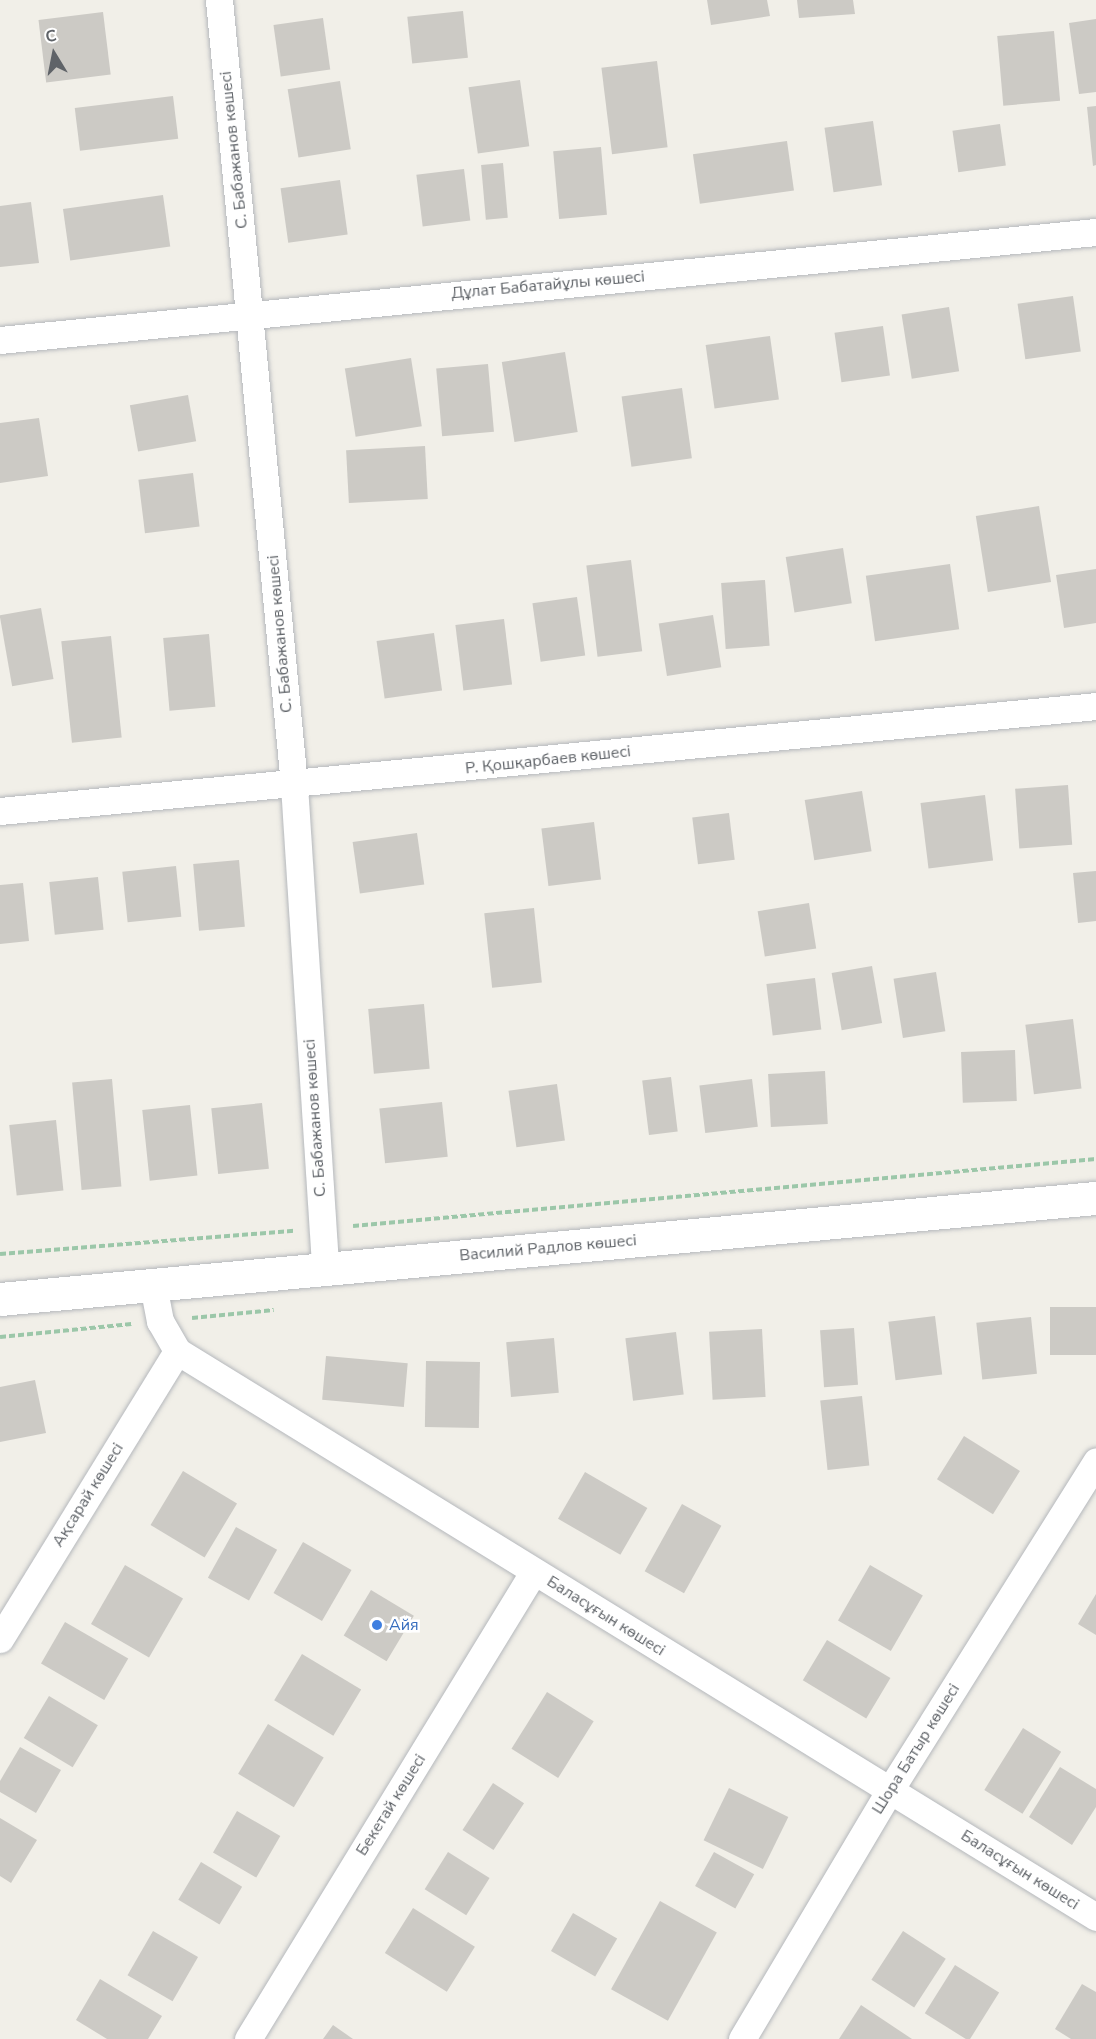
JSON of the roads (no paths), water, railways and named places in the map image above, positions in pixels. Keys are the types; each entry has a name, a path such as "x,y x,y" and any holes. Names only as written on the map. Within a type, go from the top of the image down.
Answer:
{"street":[{"name":"С. Бабажанов көшесі","path":"219,0 294,785 325,1269"},
{"name":"Дұлат Бабатайұлы көшесі","path":"0,340 250,313 1096,232"},
{"name":"Р. Қошқарбаев көшесі","path":"0,811 294,785 1096,706"},
{"name":"Василий Радлов көшесі","path":"0,1299 1096,1198"},
{"name":"Баласұғын көшесі","path":"153,1285 160,1321 177,1351 1096,1917"},
{"name":"Ақсарай көшесі","path":"0,1639 177,1351"},
{"name":"Шора Батыр көшесі","path":"742,2039 890,1790 1096,1461"},
{"name":"Бекетай көшесі","path":"248,2039 534,1571"}],"place":[{"name":"Айя","path":"377,1625"}]}
